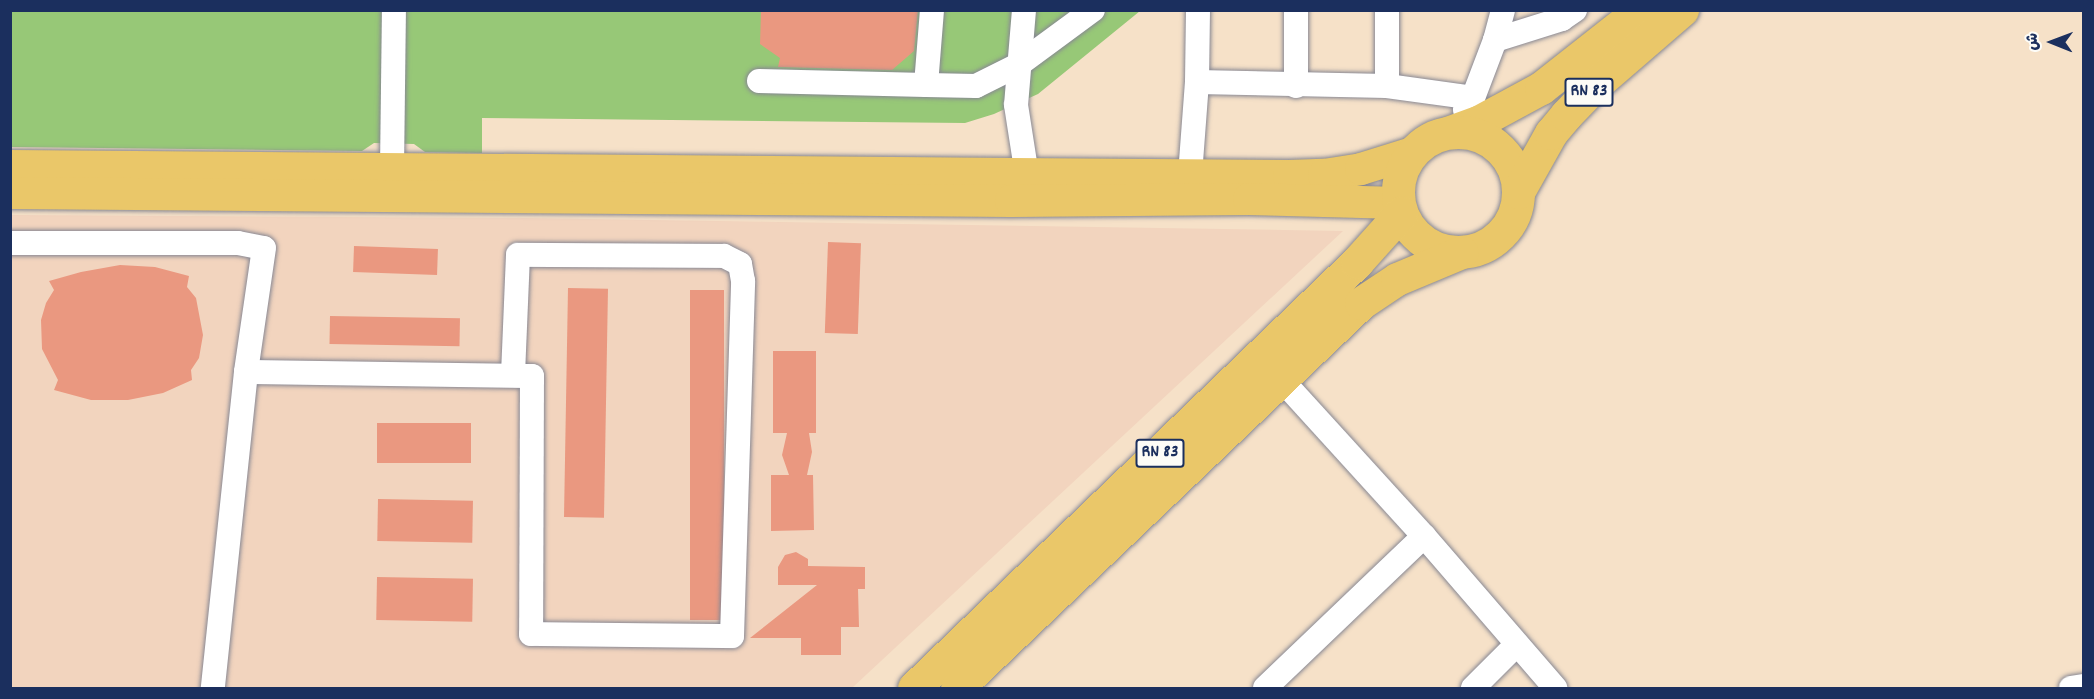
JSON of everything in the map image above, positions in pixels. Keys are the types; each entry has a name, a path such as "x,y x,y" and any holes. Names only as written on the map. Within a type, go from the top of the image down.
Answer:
{"highway":[{"name":"RN 83","path":"1450,132 1478,122 1541,88 1640,10"},
{"name":"RN 83","path":"1518,192 1551,133 1566,115 1595,85 1682,10"},
{"path":"1450,132 1470,133 1480,137 1505,154 1515,172 1518,192 1516,207 1501,233 1490,243 1462,252 1432,246 1409,226 1400,208 1398,185 1402,168 1412,153 1423,143 1450,132"},
{"name":"RN 83","path":"914,688 1357,262 1400,208"},
{"name":"RN 83","path":"957,688 1355,309 1406,274 1462,252"}],"main road":[{"path":"10,166 1027,175 1324,175 1361,168 1412,153"},
{"path":"10,193 999,201 1249,199 1400,208"}],"street":[{"path":"392,169 394,10"},
{"path":"926,85 932,10"},
{"path":"1024,10 1016,105 1027,175"},
{"path":"759,81 976,86 1018,64 1092,10"},
{"path":"1190,175 1197,82 1198,10"},
{"path":"1296,10 1296,86"},
{"path":"1387,10 1387,86"},
{"path":"1450,132 1473,98 1495,40 1503,10"},
{"path":"1495,40 1562,18 1575,10"},
{"path":"1197,82 1296,86 1387,86 1473,98"},
{"path":"10,243 238,243 264,248 246,372 213,688"},
{"path":"246,372 532,376 531,634 732,636 743,281 740,264 724,256 518,255 513,375"},
{"path":"1280,378 1424,536 1555,688"},
{"path":"1265,688 1424,536"},
{"path":"1473,688 1517,644"},
{"path":"2071,688 2084,686"}],"shaded area":[{"path":"11,215 524,218 1343,231 852,688 11,688"}],"green space":[{"path":"11,11 1140,11 1038,94 994,114 965,123 482,118 482,153 425,152 414,144 374,143 362,151 11,147"}],"building":[{"path":"761,10 918,10 914,51 892,70 778,67 780,58 760,44"},
{"path":"828,242 861,243 858,334 825,333"},
{"path":"354,246 438,249 437,275 353,272"},
{"path":"120,265 155,267 189,276 187,287 196,298 203,335 199,358 191,370 192,380 163,393 128,400 91,400 54,390 58,380 42,349 41,320 46,303 54,290 49,281"},
{"path":"568,288 608,289 604,518 564,517"},
{"path":"690,290 724,290 724,620 690,620"},
{"path":"330,316 460,318 459,346 330,344"},
{"path":"773,351 816,351 816,433 809,433 812,452 807,475 813,475 814,530 771,531 771,475 789,475 782,455 787,433 773,433"},
{"path":"377,423 471,423 471,463 377,463"},
{"path":"378,499 473,501 472,543 377,541"},
{"path":"796,552 808,559 808,566 865,567 865,589 858,589 859,627 841,627 841,655 801,655 801,638 750,638 817,585 778,585 778,567 785,555"},
{"path":"377,577 473,579 472,622 376,620"}]}
